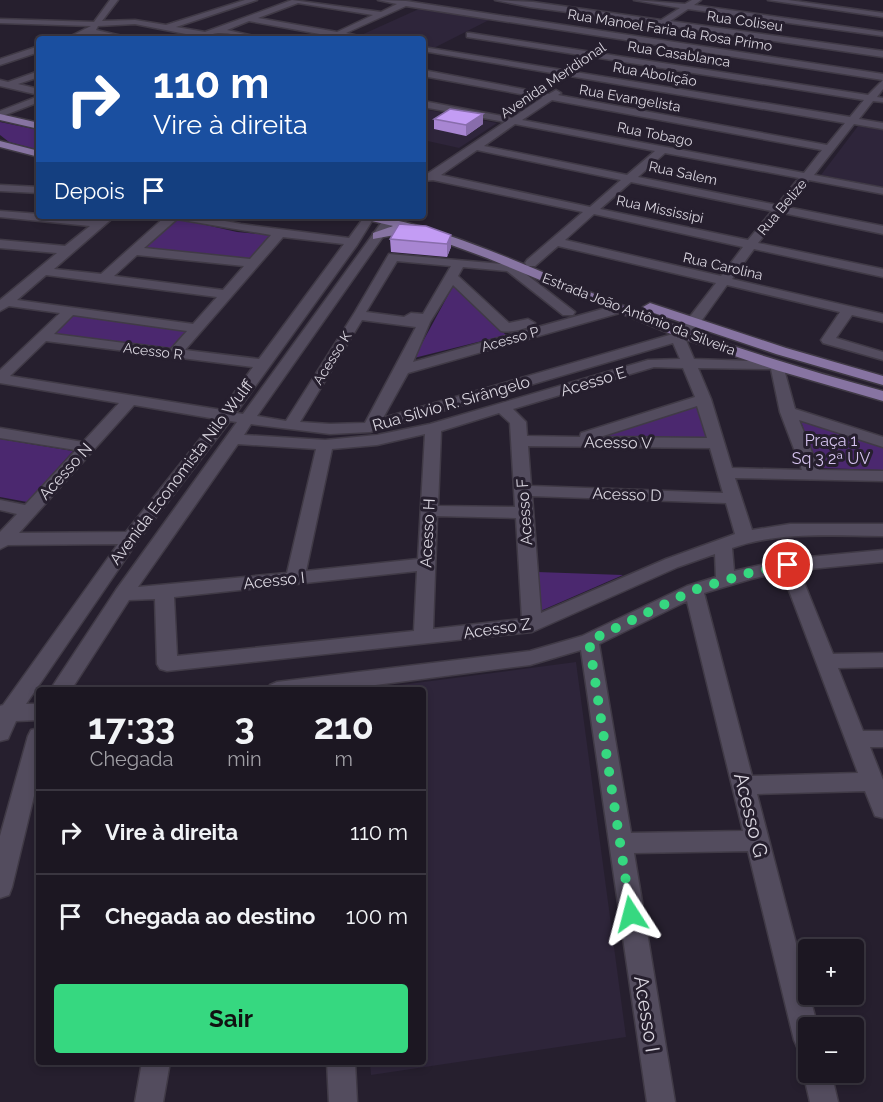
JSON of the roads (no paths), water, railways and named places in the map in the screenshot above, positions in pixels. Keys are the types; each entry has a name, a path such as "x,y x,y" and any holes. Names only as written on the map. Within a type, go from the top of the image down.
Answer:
{"main road":[{"path":"0,116 36,125"},
{"path":"0,145 36,153"},
{"name":"Estrada João Antônio da Silveira","path":"390,219 447,238 618,309 684,331 779,358 883,396"},
{"name":"Estrada João Antônio da Silveira","path":"412,219 531,263 699,338 883,381"},
{"path":"377,236 390,230 418,230"}],"street":[{"path":"77,36 91,31 114,0"},
{"path":"0,21 98,24 135,22 206,35 298,0 381,14"},
{"name":"Rua Manoel Faria da Rosa Primo","path":"382,0 883,77"},
{"path":"343,36 381,14 427,0"},
{"name":"Rua Coliseu","path":"499,0 534,3 883,54"},
{"path":"638,0 883,34"},
{"name":"Avenida Meridional","path":"629,45 697,0"},
{"path":"772,0 883,15"},
{"path":"167,27 246,1"},
{"path":"201,15 290,26 343,36 412,3"},
{"path":"426,57 534,3"},
{"path":"198,6 210,12"},
{"path":"319,15 338,7"},
{"path":"290,26 309,19"},
{"path":"91,31 116,36"},
{"path":"218,31 244,36"},
{"name":"Rua Casablanca","path":"462,39 611,57 877,99"},
{"name":"Rua Abolição","path":"426,49 883,126"},
{"path":"0,62 36,50"},
{"name":"Avenida Meridional","path":"602,64 620,51"},
{"path":"0,54 36,54"},
{"name":"Avenida Meridional","path":"427,179 592,70"},
{"path":"4,84 36,75"},
{"name":"Rua Evangelista","path":"426,75 831,149"},
{"name":"Rua Belize","path":"684,331 751,244 854,121 877,99 883,83"},
{"path":"4,84 36,91"},
{"path":"0,116 36,100"},
{"name":"Rua Tobago","path":"426,105 883,191"},
{"name":"Rua Salem","path":"476,147 883,230"},
{"path":"531,263 662,150"},
{"path":"0,179 35,190"},
{"name":"Rua Mississipi","path":"427,179 591,210 883,273"},
{"path":"0,188 35,190"},
{"path":"0,214 36,216"},
{"path":"88,219 105,220"},
{"path":"103,279 170,219"},
{"path":"195,219 280,233 393,257 513,266 568,312 506,328 451,276"},
{"name":"Avenida Economista Nilo Wulff","path":"62,687 123,594 249,418 345,308 366,219"},
{"name":"Avenida Economista Nilo Wulff","path":"2,724 131,538 226,414 261,364 358,248 377,236 386,219"},
{"path":"3,305 105,220"},
{"path":"174,354 224,294 280,233"},
{"name":"Rua Carolina","path":"557,242 883,318"},
{"path":"2,246 67,250"},
{"path":"135,250 252,263"},
{"path":"345,308 393,257"},
{"path":"370,428 425,322 459,263"},
{"path":"43,271 224,294"},
{"path":"3,305 71,310 195,328"},
{"path":"345,308 425,322"},
{"name":"Acesso P","path":"402,370 618,309"},
{"path":"0,378 71,310"},
{"path":"848,310 828,340 883,356"},
{"name":"Acesso K","path":"290,426 358,315 425,322"},
{"path":"684,331 688,362 703,399 745,537"},
{"name":"Rua Sílvio R. Sirângelo","path":"0,378 290,426 330,429 370,428 684,331"},
{"name":"Acesso R","path":"44,338 261,364"},
{"path":"779,358 788,412 812,474"},
{"name":"Acesso E","path":"234,439 325,445 378,440 433,428 653,363 779,358"},
{"name":"Acesso N","path":"2,541 131,399"},
{"path":"571,441 703,399"},
{"name":"Acesso F","path":"502,408 518,422 532,625"},
{"path":"788,412 883,442"},
{"name":"Acesso H","path":"423,638 433,428"},
{"path":"0,433 87,447"},
{"name":"Acesso V","path":"519,441 716,443"},
{"path":"295,578 325,445"},
{"path":"724,473 883,476"},
{"name":"Acesso D","path":"523,491 732,498"},
{"path":"0,505 29,511"},
{"path":"428,511 524,513"},
{"name":"Acesso Z","path":"164,592 167,664 532,625 672,563 745,537 790,530 883,530"},
{"path":"2,541 131,538"},
{"path":"723,544 725,580"},
{"path":"330,687 530,658 589,641 694,590 725,580 788,565 883,556"},
{"name":"Acesso I","path":"123,594 164,592 425,564"},
{"path":"788,565 883,809"},
{"name":"Acesso G","path":"694,590 802,1017"},
{"name":"Acesso I","path":"589,641 661,1102"},
{"path":"826,661 883,660"},
{"path":"2,724 36,713"},
{"path":"856,739 883,739"},
{"path":"0,887 9,810 36,743"},
{"path":"744,785 873,782"},
{"path":"620,843 758,841"},
{"path":"148,1102 155,1065"},
{"path":"341,1065 343,1102"},
{"path":"820,1083 824,1102"}],"park label":[{"name":"Praça 1 Sq 3 2ª UV","path":"831,449"}]}
